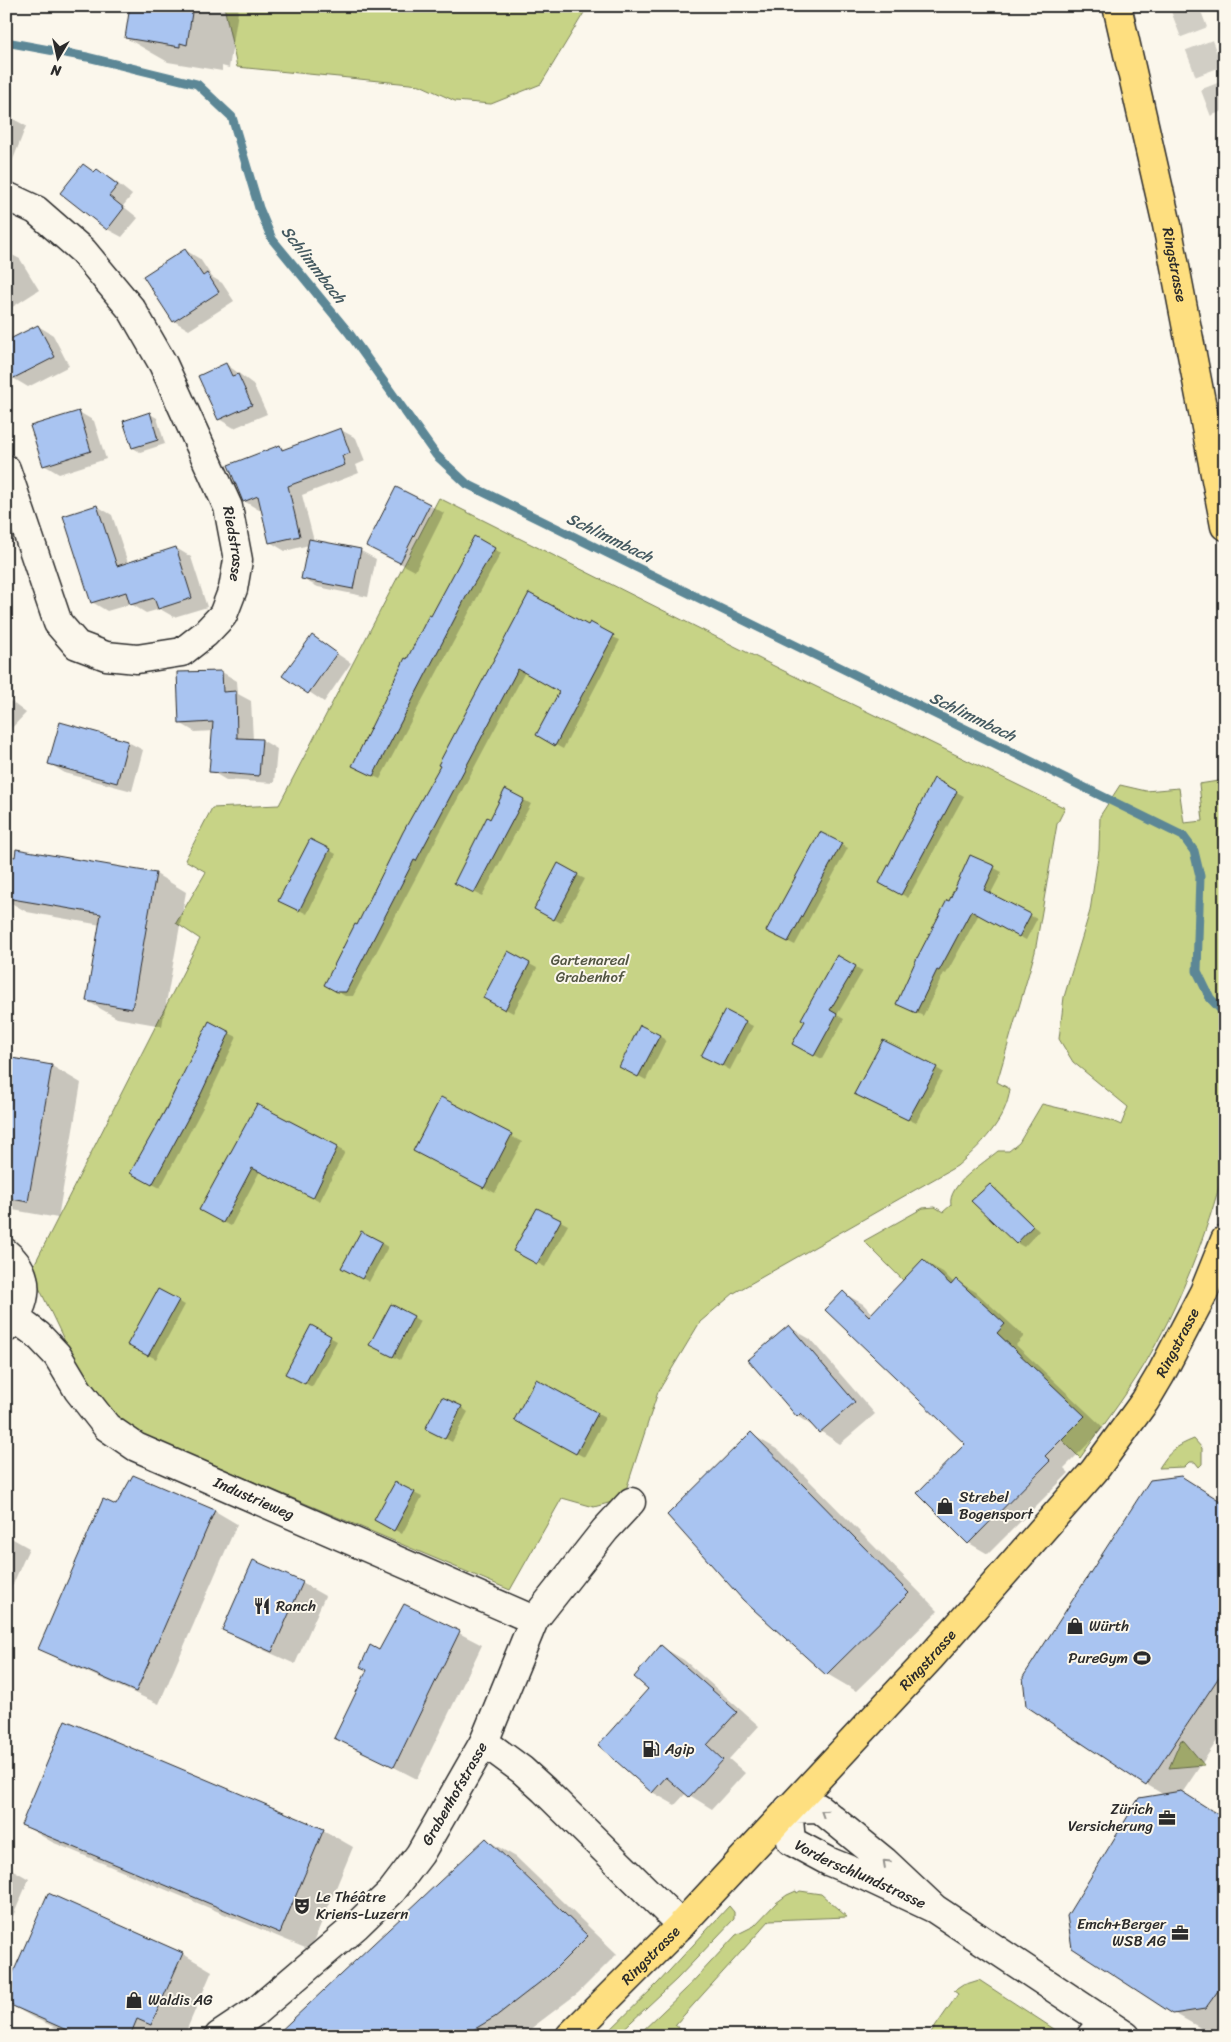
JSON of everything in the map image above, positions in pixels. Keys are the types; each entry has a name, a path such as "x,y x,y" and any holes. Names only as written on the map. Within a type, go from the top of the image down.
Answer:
{"main road":[{"name":"Ringstrasse","path":"1118,6 1167,225 1225,526"},
{"name":"Ringstrasse","path":"570,2036 681,1924 930,1658 1094,1470 1144,1401 1161,1374 1204,1292 1225,1240"}],"street":[{"name":"Riedstrasse","path":"6,196 36,210 83,251 132,310 163,364 228,507 238,560 232,589 222,615 205,634 182,652 137,659 106,656 77,645 58,623 6,469"},
{"path":"6,1253 14,1260 25,1282 23,1307 11,1323"},
{"name":"Industrieweg","path":"11,1323 38,1335 57,1355 78,1390 107,1427 136,1447 534,1620"},
{"name":"Grabenhofstrasse","path":"219,2036 255,2012 357,1925 392,1891 420,1854 484,1742 534,1620 605,1530 632,1502"},
{"path":"484,1742 522,1770 544,1790 681,1924"},
{"name":"Vorderschlundstrasse","path":"935,1908 830,1862 791,1841 788,1809 819,1808 884,1861 935,1908 1098,2028 1126,2036"}],"green space":[{"path":"224,6 588,6 541,84 491,104 455,101 420,85 237,67"},
{"name":"Gartenareal Grabenhof","path":"439,498 784,671 1065,808 1057,824 1035,952 997,1082 1010,1089 1008,1101 991,1132 957,1166 734,1293 700,1322 658,1392 623,1499 594,1507 562,1498 510,1590 124,1427 102,1405 70,1352 31,1271 200,939 176,923 206,872 185,860 212,808 279,805"},
{"path":"1225,780 1225,1166 1191,1270 1169,1319 1136,1379 1080,1458 864,1241 923,1208 935,1207 943,1212 951,1205 951,1197 960,1182 998,1151 1009,1151 1019,1143 1042,1104 1110,1120 1121,1125 1128,1107 1073,1062 1059,1039 1064,997 1090,911 1099,850 1100,816 1120,785 1146,791 1179,788 1184,823 1203,821 1199,784"},
{"path":"1194,1439 1202,1448 1202,1464 1199,1467 1195,1462 1189,1462 1184,1467 1159,1468 1174,1450"},
{"path":"1181,1740 1184,1741 1204,1765 1169,1768"},
{"path":"796,1891 797,1893 800,1891 821,1894 847,1917 770,1920 675,2025 689,2036 637,2036 685,1990 736,1935 754,1926 776,1903"},
{"path":"729,1906 734,1912 734,1919 677,1979 616,2036 604,2036 658,1983"},
{"path":"979,1980 1057,2031 1051,2036 929,2036 958,1994 954,1991 963,1985"}],"building":[{"path":"130,6 193,6 187,45 180,43 180,47 125,38"},
{"path":"83,164 94,172 97,169 118,185 109,196 124,208 107,230 60,193"},
{"path":"185,249 203,276 207,273 219,292 173,322 143,276"},
{"path":"38,325 55,357 6,382 6,341"},
{"path":"226,363 232,376 238,374 252,405 218,420 198,376"},
{"path":"79,411 91,451 43,466 30,426"},
{"path":"150,412 158,440 132,448 123,421"},
{"path":"341,428 350,453 342,456 345,465 288,486 300,536 269,543 258,496 243,502 228,465 280,445 282,450"},
{"path":"396,487 430,504 400,563 366,546"},
{"path":"97,505 117,566 176,547 192,598 158,609 154,598 130,605 126,592 91,603 63,516"},
{"path":"474,536 495,548 466,597 373,776 352,766 405,658 407,659 429,615 431,616"},
{"path":"309,539 361,549 353,589 301,579"},
{"path":"529,593 588,625 590,622 614,635 555,746 536,735 559,692 518,669 416,861 414,860 346,992 337,992 324,985"},
{"path":"312,635 337,653 308,694 282,676"},
{"path":"222,671 223,692 236,691 237,738 262,739 259,776 209,772 213,722 179,724 177,672"},
{"path":"60,722 128,741 117,783 48,764"},
{"path":"934,778 957,791 901,895 879,883"},
{"path":"505,789 524,799 474,893 454,883 487,817 490,819"},
{"path":"820,832 842,843 788,942 766,931"},
{"path":"310,839 330,849 299,911 278,901"},
{"path":"16,849 156,873 132,1009 86,1001 101,914 6,898 6,855 15,857"},
{"path":"970,855 995,866 984,890 1031,914 1019,937 971,911 939,971 937,970 916,1013 896,1004 916,960 947,900 949,901"},
{"path":"558,863 578,874 554,920 534,909"},
{"path":"508,951 530,963 505,1010 483,998"},
{"path":"837,955 856,966 830,1010 837,1014 814,1056 792,1044 805,1021 801,1019"},
{"path":"725,1010 746,1021 722,1066 701,1056"},
{"path":"209,1021 230,1032 201,1094 152,1185 130,1173 166,1109"},
{"path":"640,1025 660,1035 638,1077 619,1067"},
{"path":"883,1040 937,1067 908,1120 854,1094"},
{"path":"6,1057 52,1065 28,1202 6,1198"},
{"path":"441,1097 512,1134 484,1188 413,1151"},
{"path":"257,1104 338,1146 313,1198 252,1168 223,1223 199,1210"},
{"path":"990,1184 1033,1226 1016,1244 971,1201"},
{"path":"537,1208 561,1220 537,1264 513,1251"},
{"path":"361,1231 382,1242 362,1279 341,1268"},
{"path":"923,1259 951,1285 956,1279 1005,1324 997,1333 1085,1416 1045,1456 1050,1461 968,1544 917,1493 965,1444 825,1310 843,1291 869,1316"},
{"path":"158,1289 179,1300 148,1356 127,1345"},
{"path":"391,1304 414,1316 393,1357 369,1345"},
{"path":"311,1325 331,1336 305,1384 285,1374"},
{"path":"789,1325 855,1402 819,1433 801,1413 797,1417 748,1360"},
{"path":"536,1379 598,1413 576,1454 514,1420"},
{"path":"442,1397 462,1406 445,1439 425,1429"},
{"path":"751,1432 909,1593 826,1675 743,1600 667,1515"},
{"path":"133,1475 215,1510 136,1692 38,1649 103,1499 116,1505"},
{"path":"1181,1476 1225,1504 1225,1668 1146,1786 1026,1706 1023,1677 1150,1480"},
{"path":"395,1482 415,1492 394,1531 374,1520"},
{"name":"Ranch","path":"253,1560 303,1582 272,1652 222,1630"},
{"path":"404,1604 460,1631 394,1767 334,1738 367,1670 360,1667 370,1645 379,1650"},
{"path":"661,1645 737,1712 707,1745 723,1760 689,1797 666,1777 652,1793 598,1745 648,1689 634,1677"},
{"path":"65,1720 324,1829 280,1933 21,1825"},
{"path":"1181,1791 1225,1819 1225,1981 1205,2009 1173,2014 1072,1948 1067,1916 1139,1798"},
{"path":"486,1838 588,1936 548,1976 495,2017 463,2036 275,2036"},
{"path":"48,1893 183,1953 151,2025 137,2019 130,2036 80,2036 6,2003 6,1989"}],"waterway":[{"name":"Schlimmbach","path":"6,42 87,57 197,84 232,117 259,208 272,239 349,333 436,455 467,484 1183,836 1194,851 1200,876 1197,971 1210,998 1225,1014"}],"tunnel":[{"path":"1184,6 1225,114"}],"place":[{"name":"Strebel Bogensport","path":"945,1506"},
{"name":"Ranch","path":"262,1606"},
{"name":"Würth","path":"1075,1626"},
{"name":"PureGym","path":"1142,1658"},
{"name":"Agip","path":"651,1749"},
{"name":"Zürich Versicherung","path":"1167,1818"},
{"name":"Le Théâtre Kriens-Luzern","path":"302,1906"},
{"name":"Emch+Berger WSB AG","path":"1180,1933"},
{"name":"Waldis AG","path":"134,2000"}]}
